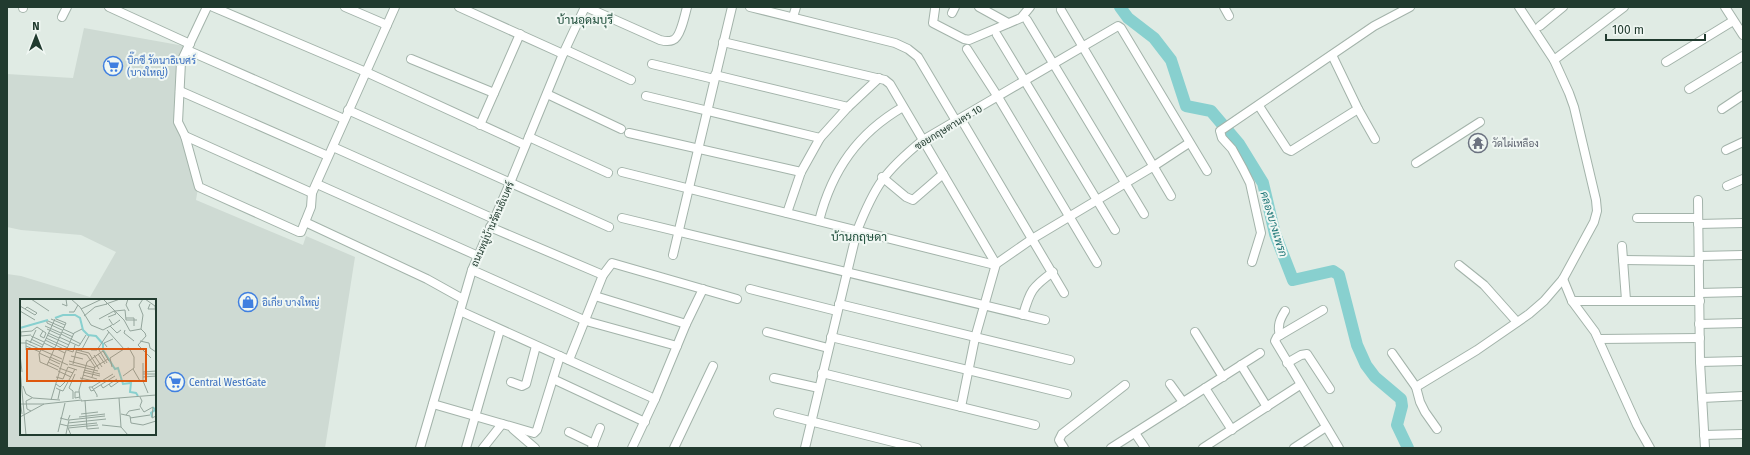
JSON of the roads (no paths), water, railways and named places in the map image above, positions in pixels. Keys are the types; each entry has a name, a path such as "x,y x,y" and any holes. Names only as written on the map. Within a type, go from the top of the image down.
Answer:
{"street":[{"path":"62,17 67,7"},
{"path":"109,7 188,47 344,119"},
{"path":"207,7 181,62 178,122 185,136 199,187 298,232 301,232 311,207 312,193 395,7"},
{"path":"213,7 366,72 525,145"},
{"path":"345,7 387,25"},
{"path":"459,7 631,80"},
{"path":"582,8 660,40 672,41 678,37 686,7"},
{"path":"673,255 732,7"},
{"path":"750,7 896,43 908,49 918,57 1053,272 1064,293"},
{"path":"793,17 796,7"},
{"path":"981,7 1008,23"},
{"path":"935,9 933,23 964,39 972,40 1021,18 1030,7"},
{"path":"1224,7 1229,16"},
{"path":"1252,262 1261,233 1249,179 1232,149 1222,138 1220,131 1259,106 1374,26 1410,7"},
{"path":"1416,387 1477,350 1544,301 1563,279 1594,222 1597,211 1596,200 1574,107 1554,60 1519,7"},
{"path":"1540,26 1563,7"},
{"path":"1554,60 1624,7"},
{"path":"1725,7 1743,35"},
{"name":"ถนนหมู่บ้านรัตนธิเบศร์","path":"420,448 472,270 565,52 582,8"},
{"path":"1061,10 1081,47 1171,196"},
{"path":"1027,20 1144,214"},
{"path":"1666,62 1733,21"},
{"name":"ซอยกฤษดานคร 10","path":"805,448 857,231 868,203 882,178 898,160 923,140 1118,26 1121,28 1189,143"},
{"path":"480,125 520,34"},
{"path":"997,35 1114,230"},
{"path":"723,42 886,80 890,84 923,140 995,265"},
{"path":"967,49 998,97 1097,263"},
{"path":"1332,56 1358,109 1375,139"},
{"path":"1689,89 1743,56"},
{"path":"411,59 494,93"},
{"path":"652,64 848,107"},
{"path":"787,213 801,172 820,138 848,107 880,78"},
{"path":"180,91 328,156"},
{"path":"547,94 625,131 801,172"},
{"path":"1722,109 1743,95"},
{"path":"646,96 820,138"},
{"path":"1259,106 1287,149 1291,151 1358,109"},
{"path":"818,220 829,186 844,159 887,116 903,107"},
{"path":"348,110 609,227"},
{"path":"1416,162 1480,122"},
{"path":"185,136 312,193"},
{"path":"528,137 608,173"},
{"path":"1726,150 1743,142"},
{"path":"961,406 975,338 995,265 1032,239 1125,184 1189,143 1207,171"},
{"path":"333,147 494,219"},
{"path":"622,172 995,265"},
{"path":"882,178 906,197 913,200 943,174"},
{"path":"1727,186 1743,179"},
{"path":"317,184 478,256"},
{"path":"1698,200 1700,362 1705,448"},
{"path":"622,218 1045,320"},
{"path":"1637,218 1743,223"},
{"path":"305,222 426,279 463,299"},
{"path":"490,227 603,275"},
{"path":"1622,246 1626,300"},
{"path":"1623,260 1743,255"},
{"path":"569,360 586,321 603,275 612,263 737,299"},
{"path":"1459,265 1484,285 1517,322"},
{"path":"472,270 586,321 677,346"},
{"path":"1022,315 1031,291 1036,285 1053,272"},
{"path":"1563,279 1572,301 1599,339 1637,425 1650,448"},
{"path":"632,448 655,399 686,324 703,289"},
{"path":"750,289 1070,360"},
{"path":"1572,301 1700,297 1743,292"},
{"path":"595,296 686,324"},
{"path":"1323,310 1280,335 1275,341 1339,448"},
{"path":"460,311 655,399"},
{"path":"1280,335 1278,330 1279,323 1285,311"},
{"path":"1699,324 1743,323"},
{"path":"466,448 500,330"},
{"path":"767,332 828,348"},
{"path":"1195,332 1223,377"},
{"path":"831,337 1067,394"},
{"path":"1599,339 1700,338"},
{"path":"511,382 522,386 526,384 536,346"},
{"path":"1111,448 1260,353"},
{"path":"1392,353 1416,387 1420,402 1437,429"},
{"path":"1288,363 1301,355 1307,354 1330,389"},
{"path":"433,404 531,433 536,432 560,356"},
{"path":"1700,362 1743,362"},
{"path":"1242,365 1268,407"},
{"path":"674,448 713,366"},
{"path":"822,373 1035,425"},
{"path":"774,378 819,388"},
{"path":"552,379 644,422"},
{"path":"1170,384 1183,402"},
{"path":"1064,448 1059,440 1062,434 1125,385"},
{"path":"1203,448 1300,385"},
{"path":"1205,388 1232,430"},
{"path":"1702,398 1743,396"},
{"path":"778,414 917,448"},
{"path":"483,448 502,424"},
{"path":"511,427 535,448"},
{"path":"1294,448 1326,427"},
{"path":"568,432 593,446 600,428"},
{"path":"1135,433 1145,448"},
{"path":"1704,435 1743,434"}],"waterway":[{"name":"คลองบางแพรก","path":"1120,7 1128,18 1154,38 1171,60 1186,106 1211,111 1239,144 1263,183 1275,234 1293,280 1333,271 1339,275 1357,345 1366,365 1375,377 1401,399 1402,406 1397,425 1408,448"}],"place":[{"name":"บิ๊กซี รัตนาธิเบศร์ (บางใหญ่)","path":"113,66"},
{"name":"วัดไผ่เหลือง","path":"1478,143"},
{"name":"อิเกีย บางใหญ่","path":"248,302"},
{"name":"Central WestGate","path":"175,382"}],"district":[{"name":"บ้านอุดมบุรี","path":"585,20"},
{"name":"บ้านกฤษดา","path":"859,237"}]}
